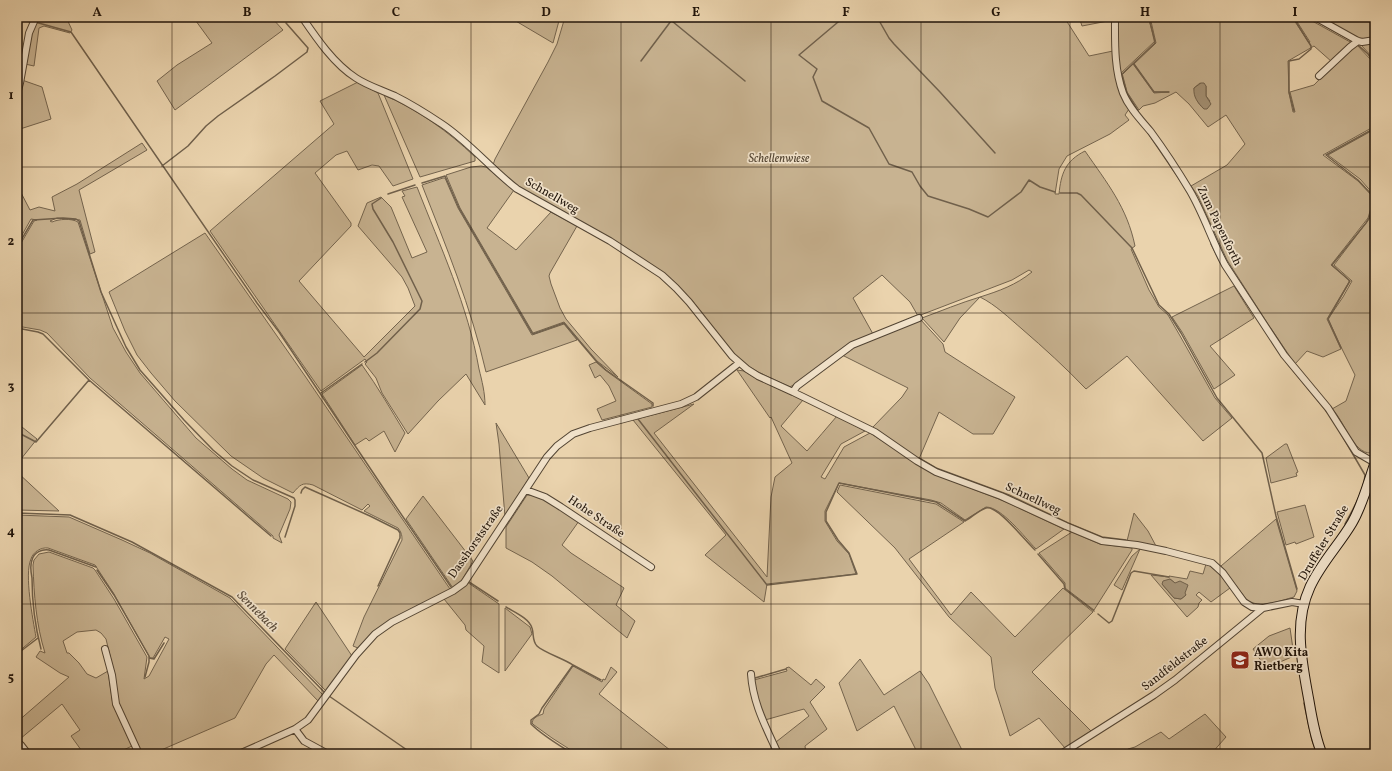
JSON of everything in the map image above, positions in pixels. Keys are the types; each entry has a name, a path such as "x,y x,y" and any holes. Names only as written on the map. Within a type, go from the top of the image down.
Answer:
{"street":[{"path":"17,94 29,33 36,17"},
{"name":"Schnellweg","path":"302,17 320,42 344,70 356,78 395,96 441,123 517,189 610,241 662,274 689,302 732,356 739,363 758,376 875,432 917,461 936,472 1001,496 1102,541 1137,545 1212,563 1223,573 1244,602 1252,607 1263,608"},
{"name":"Zum Papenforth","path":"1115,17 1118,73 1123,94 1137,116 1166,154 1190,191 1225,265 1278,347 1296,371 1328,408 1356,452 1375,463"},
{"path":"1315,17 1358,42"},
{"path":"1319,76 1350,47 1358,42 1375,40"},
{"path":"793,392 797,386 852,345 919,318"},
{"name":"Dasshorststraße","path":"239,754 295,729 308,720 366,643 383,628 453,591 464,583 547,457 557,446 573,434 590,428 681,404 696,397 739,363"},
{"name":"Druffeler Straße","path":"1322,754 1314,729 1301,659 1300,627 1304,604 1317,574 1358,511 1375,463"},
{"name":"Hohe Straße","path":"526,490 545,497 651,567"},
{"name":"Sandfeldstraße","path":"1061,754 1160,691 1263,608 1292,602 1304,604"},
{"path":"105,649 112,675 116,704 139,754"},
{"path":"751,674 756,704 778,754"},
{"path":"295,729 304,740 328,754"},
{"path":"21,745 28,754"}],"green space":[{"path":"38,17 66,17 72,30 70,33 44,26 39,28 34,66 25,64 30,34"},
{"path":"193,17 271,17 283,30 175,110 157,81 177,65 212,43"},
{"path":"509,17 560,17 553,43"},
{"name":"Schellenwiese","path":"565,17 1064,17 1089,56 1113,51 1129,109 1125,115 1129,120 1110,134 1067,156 1059,169 1055,194 1059,194 1061,180 1065,169 1073,159 1085,151 1115,196 1127,219 1135,246 1131,249 1149,290 1159,307 1168,315 1215,398 1232,418 1203,441 1127,356 1086,389 1055,358 1007,316 980,297 1014,284 1032,272 1029,270 1012,280 918,316 910,302 882,275 853,298 873,334 790,387 748,366 734,354 691,299 664,273 601,233 517,186 493,165 557,44"},
{"path":"1079,17 1113,17 1113,20 1082,26"},
{"path":"1117,17 1148,17 1155,41 1120,74 1118,51"},
{"path":"1150,17 1292,17 1309,43 1310,42 1294,17 1305,17 1352,43 1332,62 1314,46 1288,61 1289,93 1293,112 1295,112 1290,92 1314,85 1345,53 1357,45 1372,61 1375,66 1375,126 1323,155 1358,181 1374,198 1368,218 1331,265 1349,280 1327,319 1341,349 1323,357 1307,351 1295,364 1227,260 1198,196 1191,186 1227,165 1245,144 1226,115 1208,127 1189,104 1176,92 1155,103 1143,106 1139,110 1127,92 1122,75 1133,64 1154,93 1169,92 1154,92 1134,64 1156,43","holes":["1200,83 1206,86 1206,96 1210,101 1204,109 1197,100 1194,88"]},
{"path":"1318,17 1375,17 1375,38 1363,41"},
{"path":"1375,42 1375,60 1360,44"},
{"path":"22,80 42,87 51,119 17,130 17,98 21,89"},
{"path":"358,82 378,93 413,179 393,186 379,166 372,165 358,170 347,151 336,155 315,173 351,223 351,226 299,281 364,357 415,306 402,277 358,226 367,203 381,197 391,207 412,258 427,252 402,197 405,196 402,191 417,187 461,299 474,346 482,382 485,405 466,374 438,401 408,434 382,393 376,378 365,364 367,362 365,359 321,391 210,231 334,124 320,101"},
{"path":"384,95 421,114 454,138 475,157 475,161 420,177"},
{"path":"1375,129 1375,196 1360,179 1328,155"},
{"path":"142,143 147,150 79,190 95,252 90,254 80,220 69,219 78,222 113,328 126,352 140,373 196,438 232,469 247,480 288,499 291,502 290,509 279,535 282,543 273,538 273,536 90,378 47,333 40,330 17,326 17,250 34,221 37,220 31,219 17,244 17,185 30,210 39,207 55,211 52,197 77,184","holes":["57,218 69,219 52,222 50,221"]},
{"path":"471,167 486,167 514,190 487,228 516,250 551,212 577,226 550,273 549,276 551,284 566,319 591,349 618,377 597,361 564,322 533,333 460,208 446,175"},
{"path":"445,178 458,208 532,335 564,324 577,340 486,372 465,300 422,185"},
{"path":"1375,202 1375,218 1370,227 1375,231 1375,443 1371,453 1365,452 1359,448 1349,436 1332,409 1346,401 1355,375 1328,319 1352,281 1334,265 1369,219"},
{"path":"205,233 305,376 450,589 372,633 358,648 353,646 364,617 402,540 402,535 399,529 364,511 370,506 368,504 362,510 309,484 302,485 293,493 263,478 231,456 175,401 137,355 125,331 109,292"},
{"path":"1234,286 1254,318 1210,346 1235,375 1214,389 1172,317"},
{"path":"980,297 960,318 944,342 922,318 958,304"},
{"path":"920,319 943,344 945,352 1015,397 993,434 973,434 939,412 919,459 872,428 902,397 908,388 842,355 853,347"},
{"path":"596,362 652,404 652,407 602,420 597,409 616,401 609,386 600,375 595,378 589,365"},
{"path":"362,365 405,433 395,452 384,431 369,441 366,438 355,445 322,394"},
{"path":"737,370 744,371 757,379 803,400 781,426 807,451 837,416 865,431 841,444 821,477 825,479 844,447 870,433 934,474 1004,501 1064,529 1036,549 1006,517 992,508 986,507 965,520 941,503 931,500 839,483 825,511 825,521 837,541 849,554 856,574 767,584 764,602 705,555 726,535 633,420 694,404 654,433 767,577 771,497 775,477 792,463 771,417 770,418"},
{"path":"17,423 37,439 17,464"},
{"path":"496,423 529,478 505,517 499,444"},
{"path":"1287,444 1298,472 1296,473 1297,476 1271,483 1266,458"},
{"path":"17,472 59,511 17,510"},
{"path":"840,485 936,504 964,522 909,559 951,615 971,592 1015,637 1063,588 1093,612 1032,672 1091,731 1065,748 1039,718 1010,736 995,688 991,657 949,617 895,548 837,492"},
{"path":"527,495 547,501 579,521 562,545 571,553 624,588 616,605 635,621 627,638 552,576 532,562 506,548 506,527"},
{"path":"423,496 473,561 462,580 453,588 406,519"},
{"path":"1305,505 1314,537 1296,544 1295,542 1286,545 1277,512"},
{"path":"1134,513 1148,531 1156,546 1127,541"},
{"path":"17,515 69,517 150,553 230,598 323,695 319,702 274,655 266,664 235,718 152,754 142,754 118,704 113,668 106,639 96,630 77,632 63,641 67,653 69,653 79,663 87,674 96,678 108,671 113,705 132,746 115,754 84,754 71,736 80,730 62,704 20,739 17,734 17,722 69,677 60,673 36,657 40,651 45,653 36,609 34,587 33,565 34,560 39,554 49,552 95,570 114,599 147,657 144,679 149,676 169,639 165,637 153,658 150,658 114,594 95,565 45,548 35,552 31,559 28,575 36,637 17,653"},
{"path":"1276,519 1297,591 1294,597 1276,602 1264,604 1252,603 1247,600 1221,566"},
{"path":"1072,532 1100,544 1132,548 1094,610 1065,588 1065,583 1039,553"},
{"path":"1140,549 1122,590 1114,585 1132,556"},
{"path":"1206,564 1217,571 1230,588 1211,602 1199,592 1196,595 1202,600 1198,607 1187,617 1151,575 1187,579 1190,571 1203,574","holes":["1170,579 1186,595 1181,599 1174,598 1162,584"]},
{"path":"467,582 499,604 499,673 482,662 484,646 466,630 465,625 444,599 454,594"},
{"path":"316,602 352,656 326,691 285,649"},
{"path":"505,608 530,627 532,634 505,671"},
{"path":"1290,628 1294,656 1266,668 1253,649 1269,636"},
{"path":"860,659 884,695 920,671 929,684 964,754 918,754 894,706 857,731 839,683"},
{"path":"573,666 602,682 603,679 605,680 611,667 617,672 599,694 675,754 577,754 534,725 532,723 533,719 543,714 544,709"},
{"path":"789,667 811,685 816,679 825,687 810,702 827,729 805,746 806,754 782,754 776,742 809,716 804,709 765,720 758,703 754,680 787,671 786,668"},
{"path":"1205,714 1226,737 1211,754 1121,754 1161,732 1169,739"}],"shaded area":[{"path":"1201,83 1204,83 1206,86 1206,96 1211,104 1207,109 1204,109 1196,100 1194,94 1194,88"},
{"path":"1170,579 1175,583 1180,581 1188,585 1185,593 1186,595 1181,599 1174,598 1162,584 1163,581"}],"waterway":[{"path":"667,17 745,81"},
{"path":"641,61 674,17"},
{"path":"844,17 799,55 817,69 813,77 822,101 869,128 889,164 912,172 928,196 969,209 988,217 1021,192 1029,180 1040,187 1055,192"},
{"path":"877,17 894,44 995,153"},
{"path":"1138,111 1127,93 1122,74 1155,43 1149,17"},
{"path":"1293,17 1311,46 1311,49 1299,59 1289,61 1289,92 1294,111"},
{"path":"1308,17 1314,20"},
{"path":"17,19 31,22"},
{"path":"35,22 71,32 257,303 279,332 451,587"},
{"path":"162,166 188,146 206,126 218,116 307,52 308,48 286,23"},
{"path":"1358,45 1368,54 1375,64"},
{"path":"1134,64 1154,92 1169,92"},
{"path":"1375,128 1326,155 1358,180 1375,198"},
{"path":"1148,133 1182,183"},
{"path":"422,183 445,176 459,208 533,334 564,323 596,361 606,370 653,403 653,406"},
{"path":"388,194 415,185"},
{"path":"1060,193 1077,193 1081,195 1132,248 1159,305 1169,314 1181,333 1217,398 1262,453 1276,516 1297,589"},
{"path":"365,362 377,353 420,309 422,301 393,242 373,209 372,204 381,198"},
{"path":"1341,348 1328,319 1350,281 1332,265 1366,223 1375,198"},
{"path":"17,247 33,220 63,218 76,219 79,221 101,292 126,347 140,370 184,420 213,450 232,466 253,480 294,498 295,506 285,537"},
{"path":"1211,244 1220,262"},
{"path":"17,328 43,334 89,380"},
{"path":"1286,362 1327,412"},
{"path":"321,393 362,364"},
{"path":"17,432 36,442 89,380 271,536"},
{"path":"638,419 767,585 857,574 849,553 838,540 826,521 826,512 839,483 936,502 965,521 983,509 991,509 997,512 1012,525 1035,550"},
{"path":"1340,432 1365,475 1360,494 1345,524"},
{"path":"919,458 936,468 1009,495 1068,523 1102,537 1126,540"},
{"path":"301,493 305,487 398,530 400,533 400,538 378,586"},
{"name":"Sennebach","path":"17,513 70,515 132,542 232,597 326,694"},
{"path":"41,649 33,596 31,571 33,557 36,553 49,550 96,567"},
{"path":"1038,554 1064,584 1065,589 1094,611"},
{"path":"97,570 114,595 149,656 145,677"},
{"path":"1098,614 1109,623 1112,621 1131,573 1134,571 1169,577"},
{"path":"469,582 498,601"},
{"path":"506,607 528,621 532,628 535,644 537,646 573,665 539,714 531,720 531,724 551,740 573,754"},
{"path":"17,654 38,638"},
{"path":"149,658 154,659 164,643"},
{"path":"573,665 601,680"},
{"path":"755,678 786,669"},
{"name":"Sennebach","path":"329,696 415,754"},
{"path":"1304,703 1312,740 1317,754"}],"place":[{"name":"AWO Kita Rietberg","path":"1240,660"}]}
